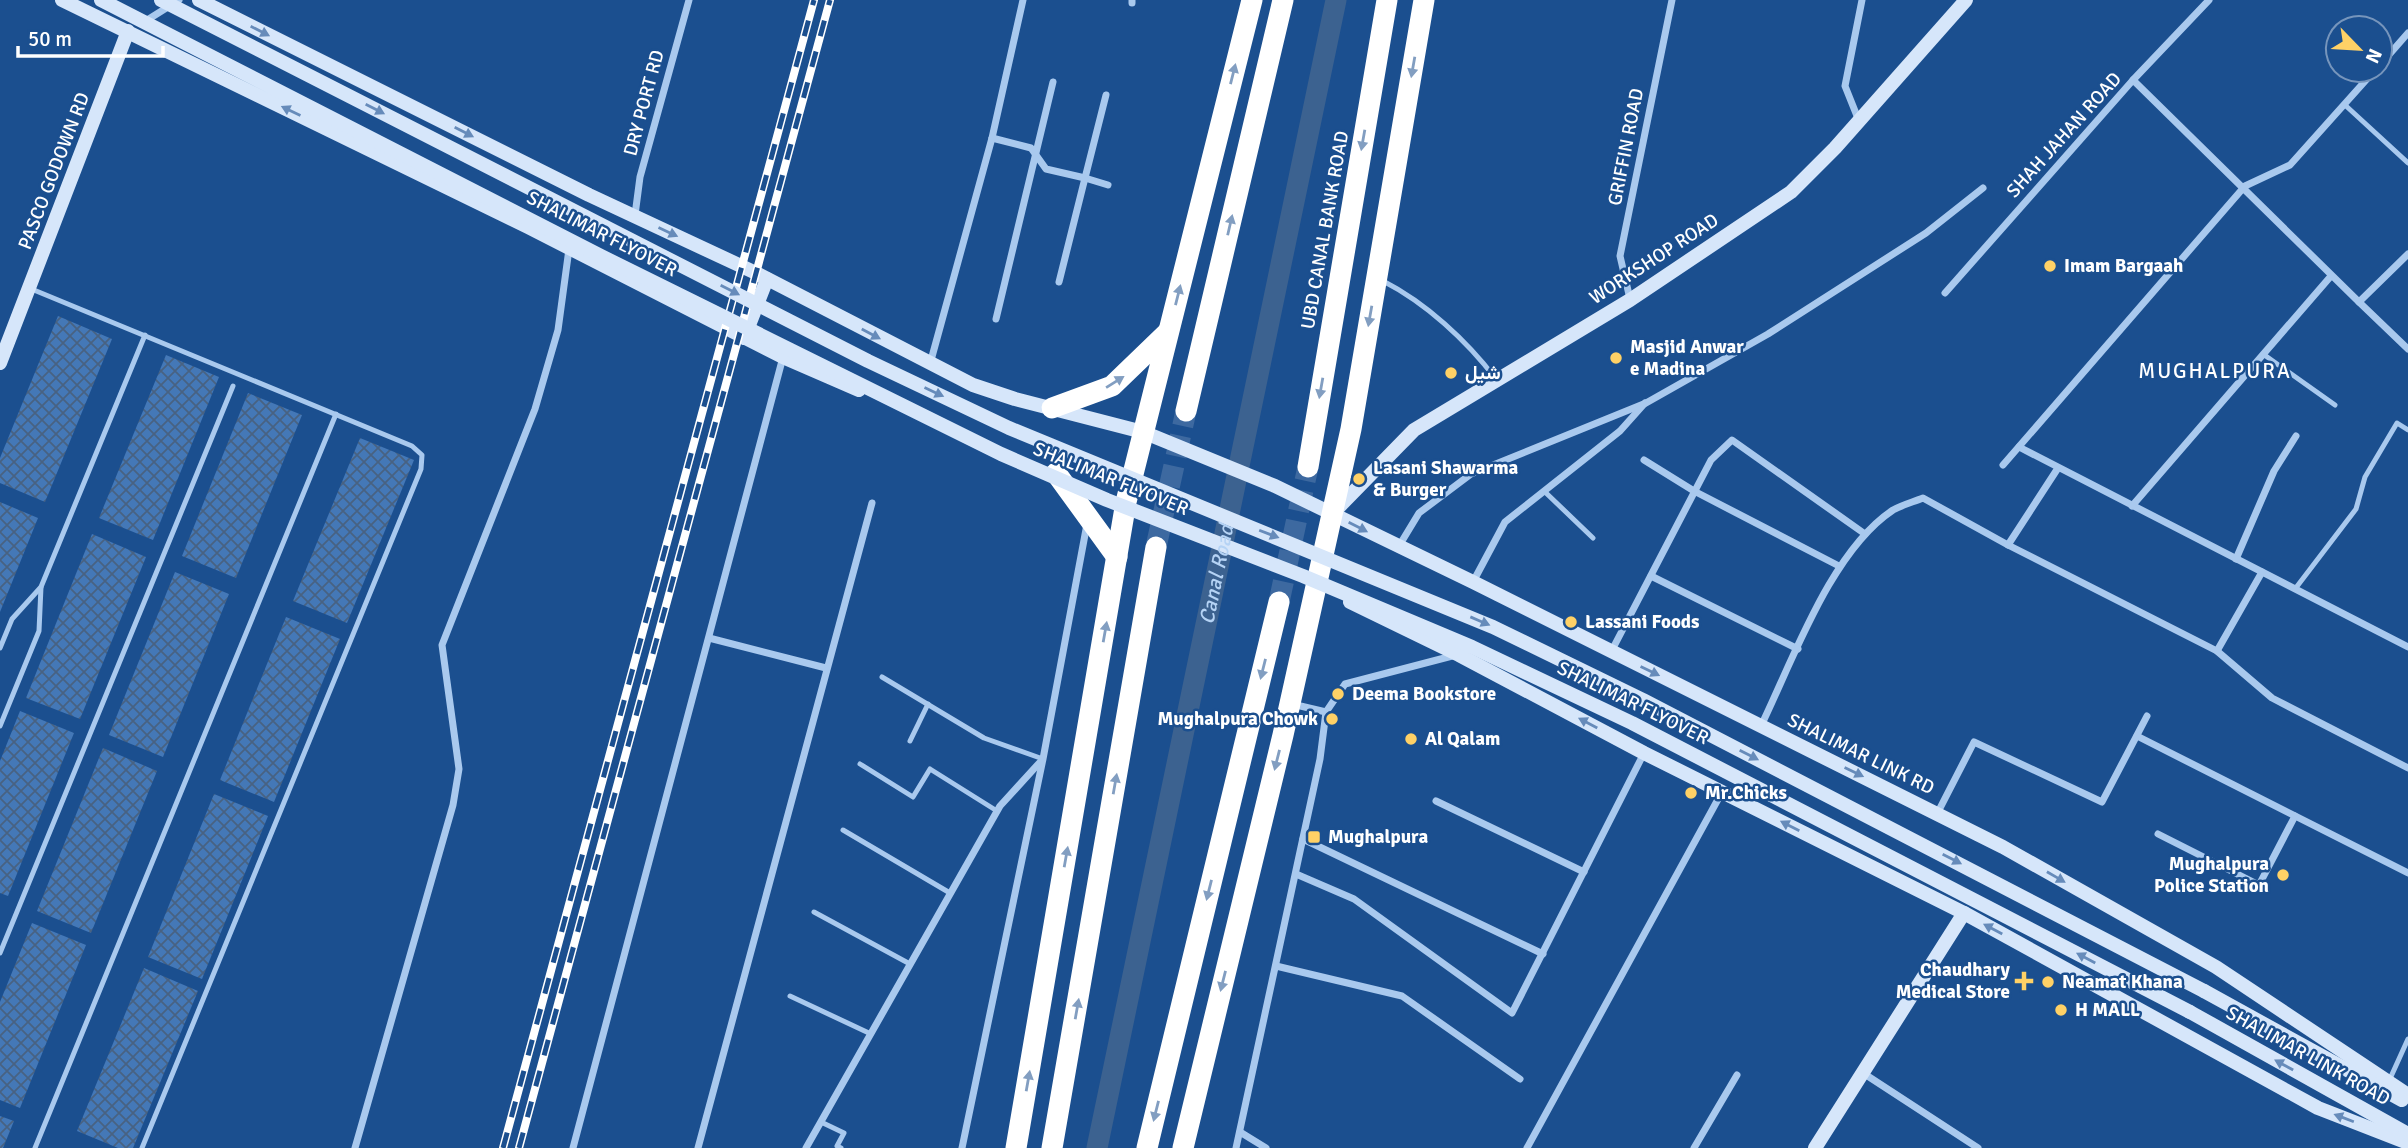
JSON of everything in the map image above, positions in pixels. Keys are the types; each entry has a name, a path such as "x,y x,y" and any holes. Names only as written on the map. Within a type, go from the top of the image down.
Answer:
{"highway":[{"path":"1016,1148 1126,502 1252,0"},
{"path":"1186,411 1283,0"},
{"name":"UBD CANAL BANK ROAD","path":"1308,467 1387,0"},
{"path":"1183,1148 1290,704 1351,429 1424,0"},
{"path":"1052,408 1112,386 1169,331"},
{"path":"1056,473 1118,557"},
{"path":"1052,1148 1156,547"},
{"path":"1147,1148 1279,602"}],"main road":[{"path":"62,0 569,248 783,357 1272,564 1459,655 1644,753 1964,913 2318,1108 2408,1143"},
{"name":"SHALIMAR FLYOVER","path":"101,0 601,256 1001,454 1107,500 1303,576 1448,637 1620,717 2190,1012"},
{"name":"SHALIMAR FLYOVER","path":"161,0 868,361 1115,474 1346,565 1518,639 1655,706 2204,991 2408,1103"},
{"name":"SHALIMAR LINK RD","path":"199,0 767,279 929,365 973,385 1143,432 1196,453 1275,486 1473,582 2003,846 2216,967 2408,1095"},
{"name":"WORKSHOP ROAD","path":"1332,514 1414,429 1630,300 1790,192 1859,121 1966,0"},
{"name":"PASCO GODOWN RD","path":"0,363 128,31"},
{"path":"744,338 767,279"},
{"path":"1815,1148 1964,913"},
{"name":"SHALIMAR LINK ROAD","path":"2190,1012 2408,1134"}],"street":[{"path":"128,31 179,0"},
{"name":"DRY PORT RD","path":"634,216 640,177 689,0"},
{"path":"929,365 992,138 1023,0"},
{"name":"GRIFFIN ROAD","path":"1630,300 1620,256 1672,0"},
{"path":"1859,121 1846,86 1862,0"},
{"name":"SHAH JAHAN ROAD","path":"1945,293 2133,80 2209,0"},
{"path":"2394,49 2408,33"},
{"path":"2133,80 2245,186 2331,276 2408,349"},
{"path":"996,319 1053,82"},
{"path":"2003,465 2245,186 2290,165 2363,84"},
{"path":"1059,282 1107,95"},
{"path":"992,138 1035,150 1046,169 1108,185"},
{"path":"1398,547 1419,513 1471,474 1646,402 1790,320 1926,233 1983,188"},
{"path":"355,1148 453,805 459,769 442,645 535,409 558,330 569,248"},
{"path":"2359,302 2408,254"},
{"path":"2132,506 2331,276"},
{"path":"573,1148 783,357"},
{"path":"1473,582 1505,522 1620,431 1646,402"},
{"path":"2236,559 2274,471 2296,436"},
{"path":"1611,652 1711,460 1732,440 1865,534"},
{"path":"2019,447 2408,647"},
{"path":"1644,460 1695,491 1839,566"},
{"path":"2008,545 2058,468"},
{"path":"1761,726 1839,566 1865,534 1894,510 1923,498 2008,545 2217,651 2272,698 2408,768"},
{"path":"698,1148 872,503"},
{"path":"962,1148 1043,759 1088,516"},
{"path":"2217,651 2262,572"},
{"path":"1651,576 1798,649"},
{"path":"709,638 826,668"},
{"path":"1236,1148 1320,759 1326,712 1345,684 1459,655"},
{"path":"1290,704 1326,712"},
{"path":"1937,814 1974,742 2099,802 2104,801 2147,716"},
{"path":"2137,736 2408,873"},
{"path":"1296,874 1354,899 1513,1013 1644,753"},
{"path":"806,1148 997,811 1043,759"},
{"path":"1527,1148 1722,792"},
{"path":"1436,801 1584,872"},
{"path":"2158,834 2259,885 2295,816"},
{"path":"1303,839 1543,954"},
{"path":"1276,966 1402,996 1520,1079"},
{"path":"1863,1073 1977,1148"},
{"path":"1695,1148 1737,1075"},
{"path":"1240,1132 1266,1148"}],"lane":[{"path":"2345,105 2408,163"},
{"path":"1377,278 1402,291 1452,331 1496,379"},
{"path":"29,288 412,446 422,455 421,469 142,1148"},
{"path":"0,648 12,619 41,587 145,335"},
{"path":"2263,354 2335,405"},
{"path":"0,953 233,386"},
{"path":"36,1148 336,414"},
{"path":"2295,589 2356,509 2365,477 2397,423 2408,430"},
{"path":"1544,491 1592,538"},
{"path":"0,726 39,631 41,587"},
{"path":"882,677 985,738 1043,759"},
{"path":"910,741 928,704"},
{"path":"860,764 913,797 930,769 997,811"},
{"path":"843,830 950,893"},
{"path":"814,912 910,964"},
{"path":"790,996 871,1034"},
{"path":"2389,1081 2408,1039"},
{"path":"821,1122 844,1133 837,1146 841,1148"}],"building":[{"path":"58,316 112,339 45,502 0,483 0,458"},
{"path":"166,355 219,377 153,540 99,518"},
{"path":"248,393 302,415 236,578 182,556"},
{"path":"360,438 414,460 347,623 293,601"},
{"path":"0,502 38,518 0,612"},
{"path":"92,534 146,557 80,719 26,698"},
{"path":"175,572 229,594 163,757 109,735"},
{"path":"286,617 340,639 274,802 220,780"},
{"path":"20,711 74,733 8,896 0,893 0,761"},
{"path":"103,748 157,771 91,933 37,911"},
{"path":"214,794 268,816 202,979 148,957"},
{"path":"32,923 86,945 20,1108 0,1100 0,1002"},
{"path":"144,968 198,991 133,1148 118,1148 77,1131"},
{"path":"0,1116 14,1121 3,1148 0,1148"}],"waterway":[{"name":"Canal Road","path":"1097,1148 1336,0"}],"tunnel":[{"path":"1156,547 1186,411"},
{"path":"1279,602 1308,467"}],"railway":[{"path":"503,1148 814,0"},
{"path":"519,1148 830,0"}],"place":[{"name":"Imam Bargaah","path":"2050,266"},
{"name":"Masjid Anwar e Madina","path":"1616,358"},
{"name":"شیل","path":"1451,373"},
{"name":"Lasani Shawarma & Burger","path":"1359,479"},
{"name":"Lassani Foods","path":"1571,622"},
{"name":"Deema Bookstore","path":"1338,694"},
{"name":"Mughalpura Chowk","path":"1332,719"},
{"name":"Al Qalam","path":"1411,739"},
{"name":"Mr.Chicks","path":"1691,793"},
{"name":"Mughalpura","path":"1314,837"},
{"name":"Mughalpura Police Station","path":"2283,875"},
{"name":"Chaudhary Medical Store","path":"2024,981"},
{"name":"Neamat Khana","path":"2048,982"},
{"name":"H MALL","path":"2061,1010"}],"district":[{"name":"MUGHALPURA","path":"2215,371"}]}
